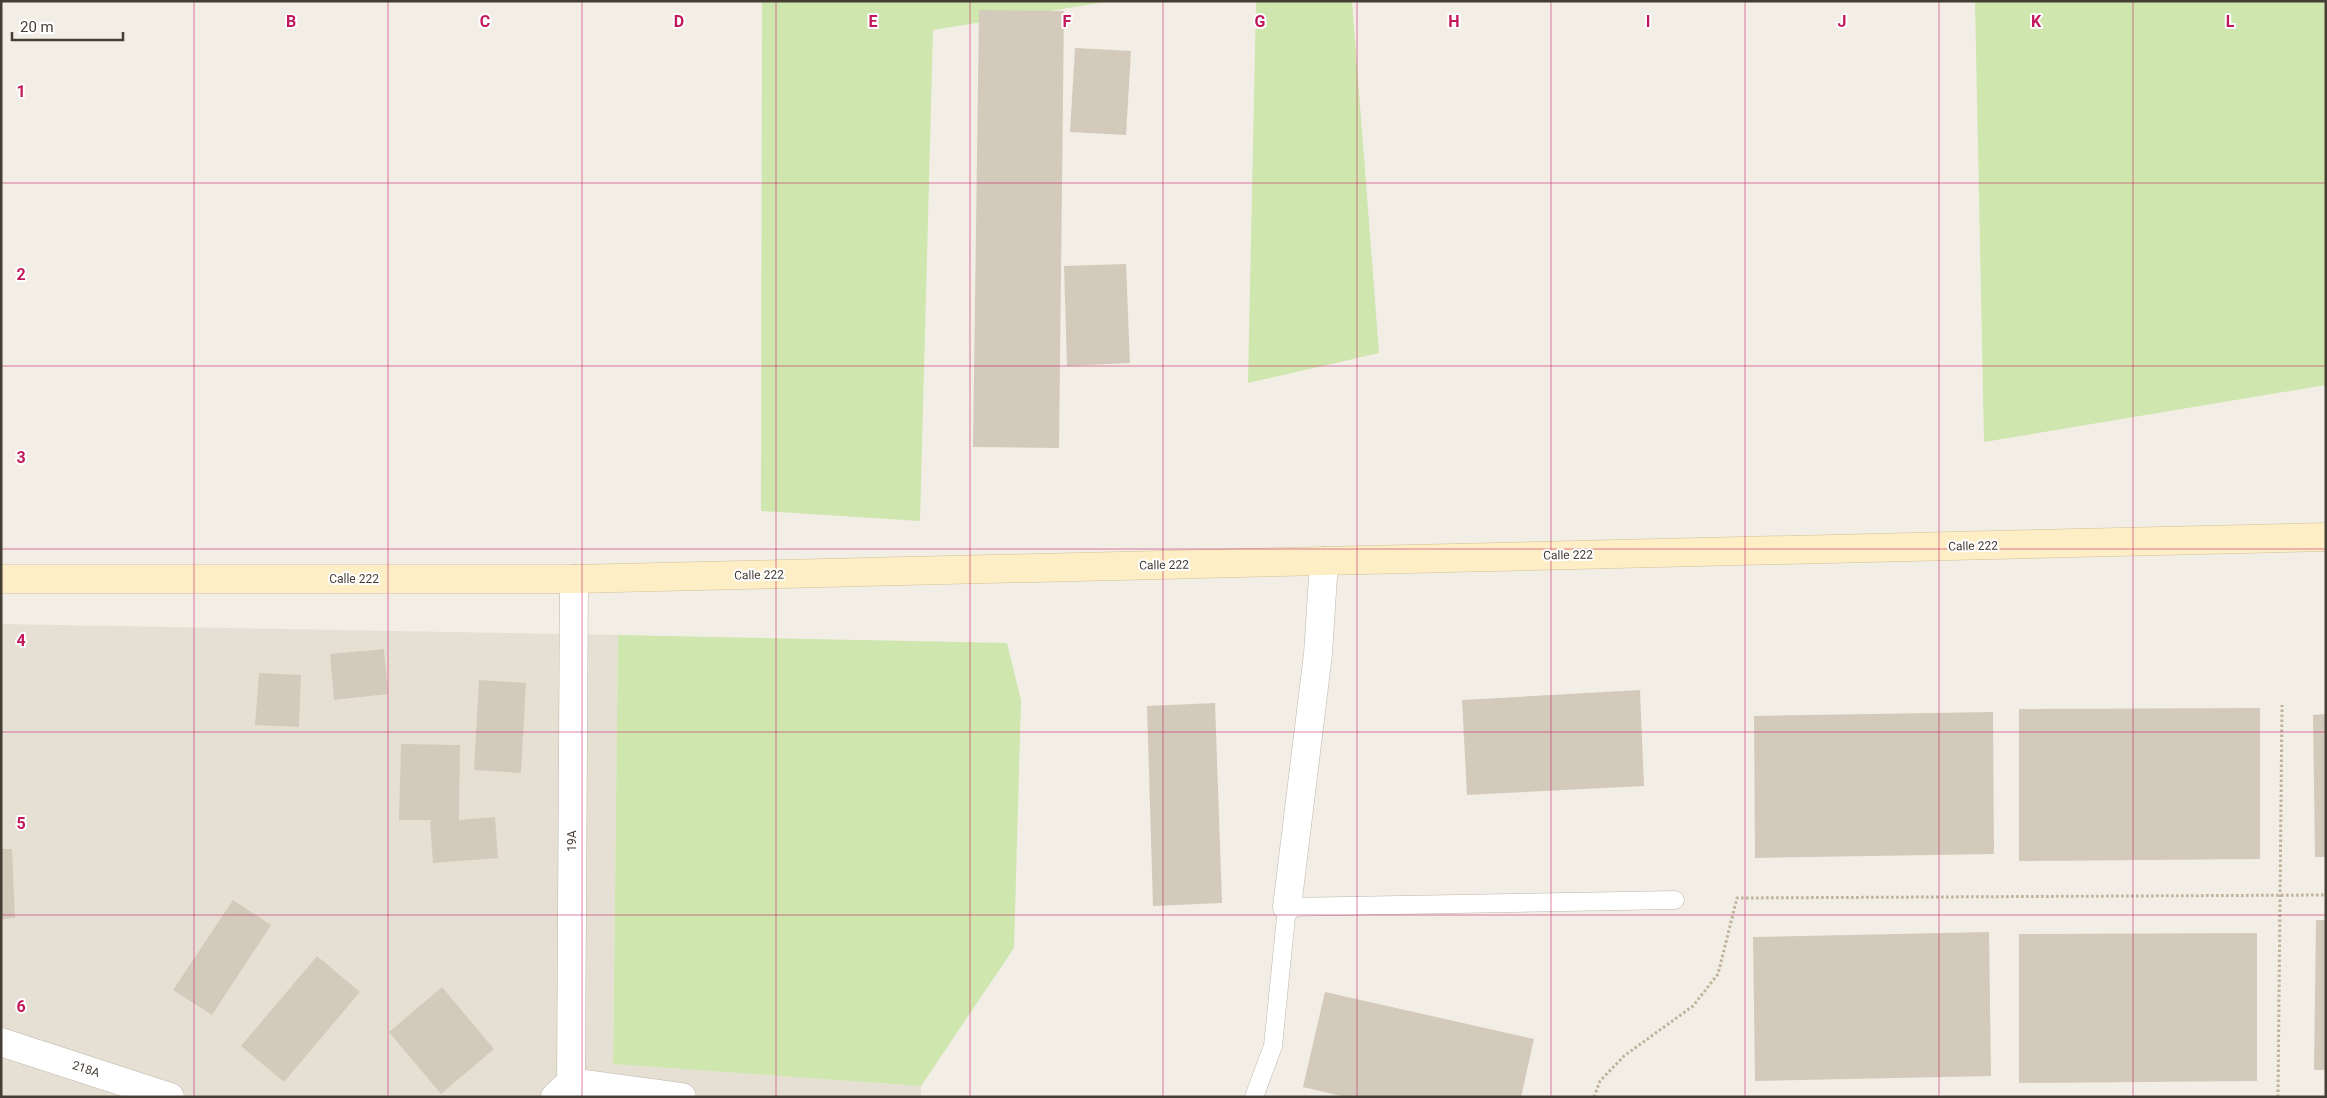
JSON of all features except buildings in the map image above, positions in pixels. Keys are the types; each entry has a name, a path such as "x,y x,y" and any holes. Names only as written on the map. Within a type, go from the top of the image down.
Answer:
{"main road":[{"name":"Calle 222","path":"1,579 574,579 2326,537"}],"street":[{"path":"1287,907 1318,654 1324,561"},
{"name":"19A","path":"563,1089 574,579"},
{"name":"218A","path":"1,1042 169,1096"},
{"path":"563,1089 682,1097"}],"lane":[{"path":"1254,1097 1273,1046 1287,907 1675,900"}],"path":[{"path":"2278,1097 2282,705"},
{"path":"1594,1097 1600,1081 1624,1056 1693,1006 1718,974 1737,898 2326,895"}],"shaded area":[{"path":"1,624 618,635 613,1064 921,1086 921,1097 1,1097"}],"green space":[{"path":"762,1 1111,1 933,30 920,521 761,511"},
{"path":"1256,1 1352,1 1379,353 1248,383"},
{"path":"1975,1 2326,1 2326,385 1984,442"},
{"path":"618,635 1007,643 1021,700 1014,948 921,1086 613,1064"}]}
